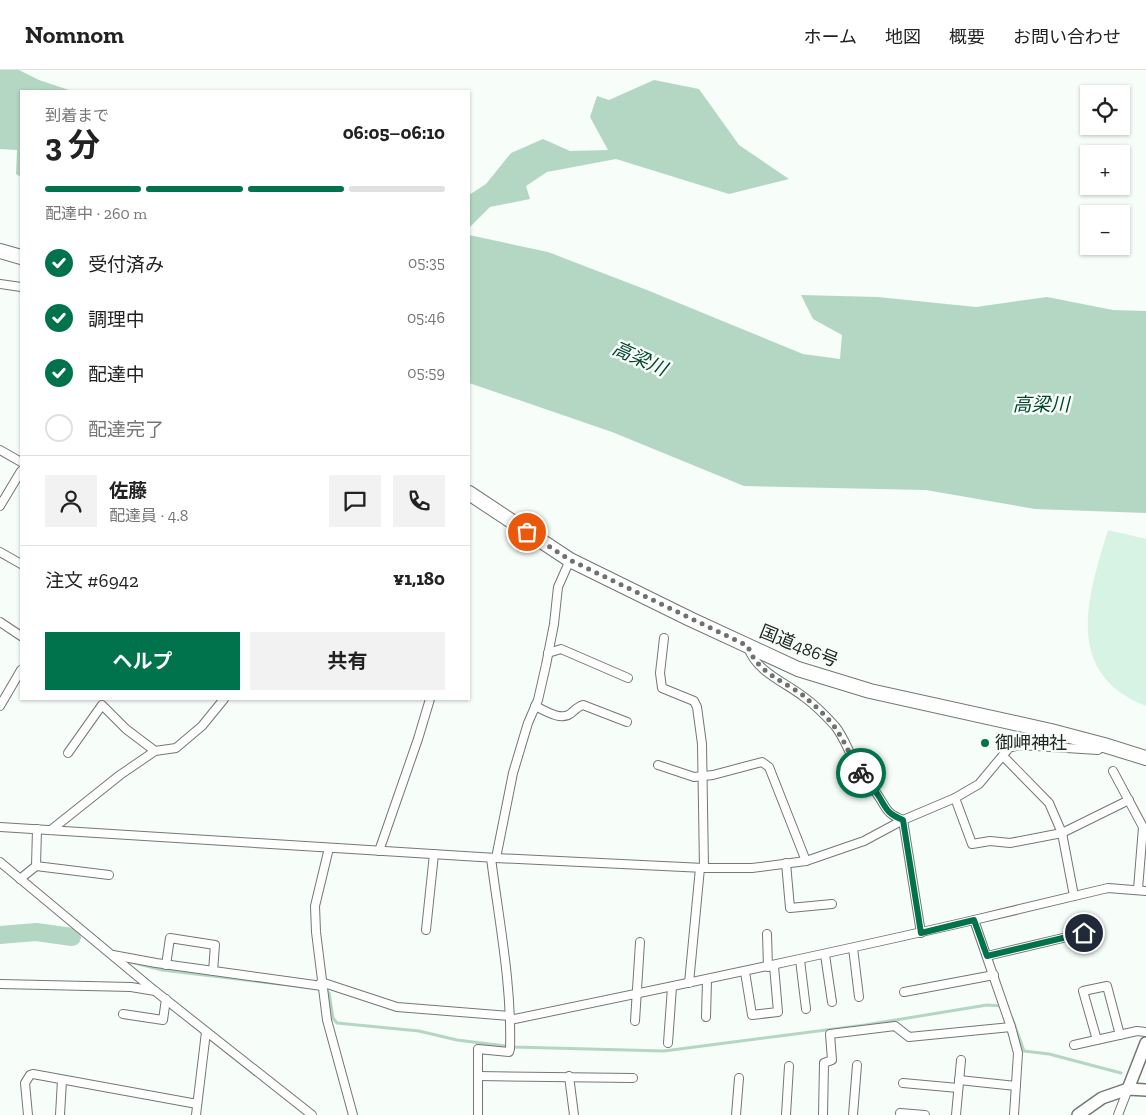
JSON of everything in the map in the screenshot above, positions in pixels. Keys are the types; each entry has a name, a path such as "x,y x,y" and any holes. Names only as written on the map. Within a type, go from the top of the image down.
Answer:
{"highway":[{"path":"0,251 20,257"},
{"name":"国道486号","path":"470,494 570,560 798,669 844,684 1052,731 1146,758"}],"main road":[{"path":"1128,1089 1146,1043"},
{"path":"1078,1115 1102,1098 1128,1089 1146,1090"}],"street":[{"path":"0,284 20,287"},
{"path":"0,450 20,461"},
{"path":"0,506 20,473"},
{"path":"0,552 20,563"},
{"path":"478,1115 478,1049 509,1052 510,1046 510,1018 494,858 513,773 535,706 548,652 554,624 558,587 570,560"},
{"path":"0,622 20,635"},
{"path":"664,638 660,673 662,688 694,701 702,744 702,868 689,983"},
{"path":"748,646 750,653 774,678 803,696 836,727 859,770 878,795 885,809 895,817 903,820"},
{"path":"548,652 561,649 628,678"},
{"path":"0,706 20,672"},
{"path":"51,830 120,775 155,751 176,748 202,726 223,700"},
{"path":"379,851 430,700"},
{"path":"68,753 102,705 126,729 155,751"},
{"path":"535,706 558,716 564,716 582,705 627,722"},
{"path":"0,826 494,858 702,868 752,868 806,861 864,841 903,820 955,798 979,784 1009,748 1019,745 1098,750 1104,745"},
{"path":"1003,756 1049,803 1062,833 1074,896"},
{"path":"658,765 694,777 714,775 762,762 765,763 769,767 806,861"},
{"path":"113,955 166,965 322,984 397,1008 510,1018 825,955 1108,888 1142,890 1143,827 1113,771"},
{"path":"955,798 972,844 990,841 1010,843 1062,833 1129,800"},
{"path":"903,820 921,933"},
{"path":"36,866 37,829"},
{"path":"328,848 315,906 322,984 327,1020 353,1115"},
{"path":"426,930 434,854"},
{"path":"0,862 155,991 312,1115"},
{"path":"786,864 790,908 832,904"},
{"path":"20,879 36,866 108,875"},
{"path":"974,920 994,975 1018,1053 1014,1115"},
{"path":"987,956 1084,933"},
{"path":"745,972 752,1016 778,1012 767,934"},
{"path":"166,965 170,938 215,945 213,971"},
{"path":"635,1021 640,942"},
{"path":"853,948 859,996"},
{"path":"825,955 832,1002"},
{"path":"800,960 806,1009"},
{"path":"904,992 994,975"},
{"path":"706,1017 707,980"},
{"path":"0,984 131,987 155,991"},
{"path":"1097,1040 1083,991 1107,986 1120,1035"},
{"path":"668,1043 672,987"},
{"path":"123,1014 163,1020 166,999"},
{"path":"823,1115 824,1063 832,1060 830,1034 895,1026 909,1037 1011,1027"},
{"path":"1074,1045 1137,1031 1146,1032"},
{"path":"196,1115 206,1032"},
{"path":"956,1115 961,1060"},
{"path":"852,1115 857,1065"},
{"path":"786,1115 790,1066"},
{"path":"28,1115 25,1083 30,1075 197,1104"},
{"path":"478,1076 633,1078"},
{"path":"570,1076 574,1115"},
{"path":"736,1115 739,1078"},
{"path":"60,1115 62,1080"},
{"path":"903,1083 1016,1086"},
{"path":"1118,1115 1128,1089"},
{"path":"900,1113 925,1115"}],"shaded area":[{"path":"1108,530 1146,539 1146,706 1119,692 1102,674 1092,653 1088,630 1089,606 1100,555"}],"water":[{"path":"0,70 19,70 39,80 69,90 20,90 20,176 16,174 17,150 0,149"},
{"path":"654,80 699,89 739,145 789,179 729,194 616,159 547,172 526,186 530,199 490,207 470,227 470,194 486,184 511,153 543,139 570,151 608,150 590,117 597,96 609,100"},
{"name":"高梁川","path":"470,235 548,252 803,354 840,359 842,335 813,319 801,295 878,297 976,307 1047,297 1113,310 1146,311 1146,513 1035,509 926,490 744,486 612,432 470,383"}],"waterway":[{"path":"0,935 36,932 72,937"},
{"path":"131,962 162,970 280,984"},
{"path":"326,990 329,993 333,1018 337,1023 419,1031 457,1040 513,1047 664,1051 865,1025 987,1005 1003,1006"},
{"path":"1012,1018 1024,1051 1049,1054 1121,1073"}],"way so far":[{"path":"527,532 570,560 748,646 750,653 774,678 810,701 836,727 861,773"}],"place":[{"name":"御岬神社","path":"985,743"}],"route":[{"path":"861,773 878,795 885,809 895,817 903,820 921,933 974,920 987,956 1084,933"}]}
